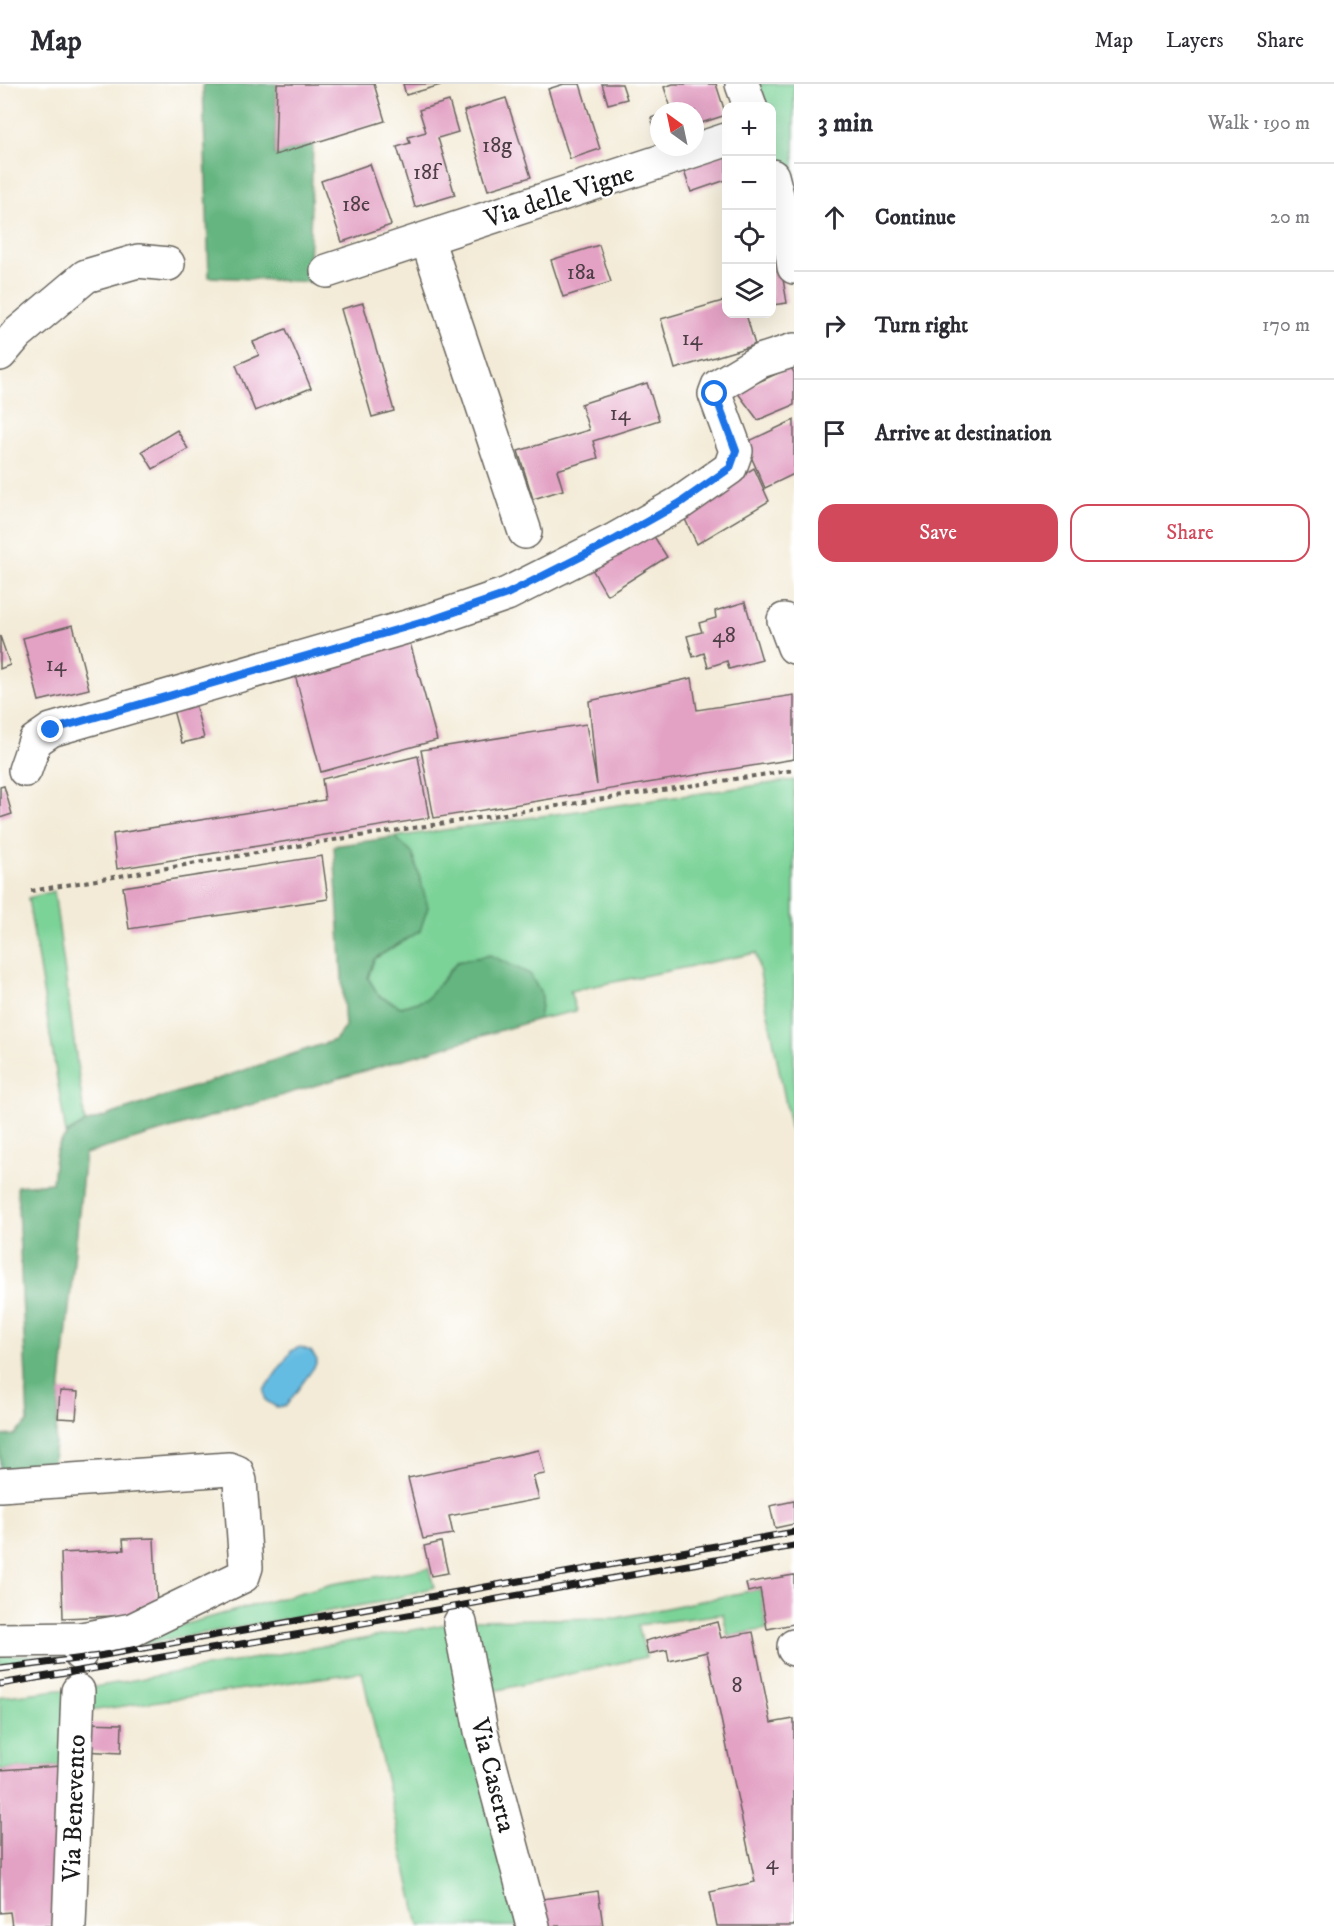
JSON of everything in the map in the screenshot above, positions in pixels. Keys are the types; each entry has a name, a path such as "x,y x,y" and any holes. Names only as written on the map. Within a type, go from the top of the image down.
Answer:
{"street":[{"path":"742,84 749,102"},
{"name":"Via delle Vigne","path":"327,271 722,141"},
{"path":"776,194 794,267"},
{"path":"427,239 525,532"},
{"path":"0,354 17,334 86,276 138,261 168,264"},
{"path":"25,770 35,741 51,730 434,619 507,594 616,539 680,503 730,468 736,451 715,394 718,386 760,362 794,351"},
{"path":"0,1485 229,1469 237,1473 240,1481 246,1567 243,1576 132,1630 80,1646 0,1640"},
{"name":"Via Caserta","path":"460,1623 482,1731 533,1926"},
{"name":"Via Benevento","path":"69,1926 78,1690"}],"path":[{"path":"32,891 327,841 794,770"}],"green space":[{"path":"203,84 277,84 275,155 313,143 309,265 312,282 209,277"},
{"path":"752,84 794,84 794,208 776,153 776,102 759,102"},
{"path":"794,780 794,1145 756,953 570,991 576,1011 539,1019 542,996 457,962 427,999 401,1007 379,996 368,978 374,959 420,931 413,854 395,837"},
{"path":"395,837 413,854 428,907 420,931 374,959 368,978 379,996 401,1007 427,999 457,962 490,955 530,974 542,996 539,1019 85,1154 52,1472 0,1475 0,1436 14,1435 28,1422 17,1186 52,1183 58,1147 67,1135 85,1123 335,1040 345,1027 334,846"},
{"path":"54,891 85,1123 66,1134 28,898"},
{"path":"429,1568 434,1587 386,1601 142,1644 153,1633 332,1584"},
{"path":"760,1589 767,1629 728,1636 723,1614 638,1625 646,1657 480,1694 468,1620 617,1618"},
{"path":"452,1623 524,1926 419,1926 362,1672 90,1711 88,1688"},
{"path":"0,1655 69,1656 0,1664"},
{"path":"67,1689 61,1766 0,1770 0,1697"}],"water":[{"path":"300,1347 311,1351 317,1360 315,1366 286,1406 276,1407 265,1400 264,1390 292,1350"}],"building":[{"path":"277,84 374,84 385,121 275,155"},
{"path":"403,84 441,84 441,85 406,95"},
{"path":"564,84 580,84 600,149 570,159 548,89"},
{"path":"602,84 622,84 627,99 608,104"},
{"path":"673,84 716,84 722,103 722,116 704,122 704,102 669,102 664,87"},
{"path":"506,98 531,177 488,190 464,111"},
{"path":"449,101 458,132 438,138 455,195 415,207 397,147 410,143 408,137 426,132 419,110"},
{"path":"722,154 722,181 691,192 683,168"},
{"path":"370,164 391,225 342,242 321,181"},
{"path":"776,237 787,303 776,304"},
{"path":"599,245 611,282 563,297 551,260"},
{"path":"722,301 722,318 747,318 755,345 675,369 661,319"},
{"path":"363,303 394,411 372,417 341,309"},
{"path":"286,329 311,388 255,411 236,365 259,355 253,342"},
{"path":"791,367 794,373 794,405 758,420 737,392"},
{"path":"647,383 659,420 593,441 598,458 557,470 563,490 533,499 518,451 589,430 581,404"},
{"path":"794,420 794,474 765,488 745,443"},
{"path":"177,430 188,449 153,469 142,451"},
{"path":"754,468 769,501 697,544 682,513"},
{"path":"650,530 667,557 607,595 588,562"},
{"path":"745,602 762,660 729,669 727,661 708,667 704,653 693,657 687,636 702,632 699,623 716,618 715,611"},
{"path":"73,625 89,689 39,701 23,638"},
{"path":"0,636 10,665 0,669"},
{"path":"409,639 437,740 321,772 294,671"},
{"path":"692,678 697,710 794,695 794,759 434,818 421,750 586,724 597,785 589,701"},
{"path":"195,704 204,738 182,743 173,710"},
{"path":"418,756 429,818 117,869 113,834 325,800 322,779"},
{"path":"4,786 12,814 0,818 0,787"},
{"path":"322,856 328,899 129,929 123,887"},
{"path":"60,1391 78,1392 76,1419 58,1418"},
{"path":"539,1450 545,1474 533,1476 539,1499 449,1516 453,1534 423,1539 408,1478"},
{"path":"794,1501 794,1524 775,1528 770,1506"},
{"path":"154,1538 157,1606 137,1607 138,1615 63,1618 61,1553 124,1550 123,1539"},
{"path":"441,1542 448,1573 431,1576 424,1546"},
{"path":"794,1575 794,1624 767,1629 760,1589 748,1592 746,1583"},
{"path":"717,1622 721,1638 753,1632 771,1723 794,1719 794,1926 717,1926 710,1892 755,1882 707,1652 669,1661 667,1650 648,1654 645,1641"},
{"path":"83,1723 122,1724 121,1753 82,1751"},
{"path":"61,1766 55,1926 12,1926 10,1912 0,1913 0,1770"},
{"path":"598,1891 603,1926 542,1926 535,1900"}],"railway":[{"path":"0,1669 99,1656 794,1532"},
{"path":"0,1684 313,1632 794,1546"}],"route":[{"path":"51,730 434,619 507,594 616,539 680,503 730,468 736,451 715,394"}]}
